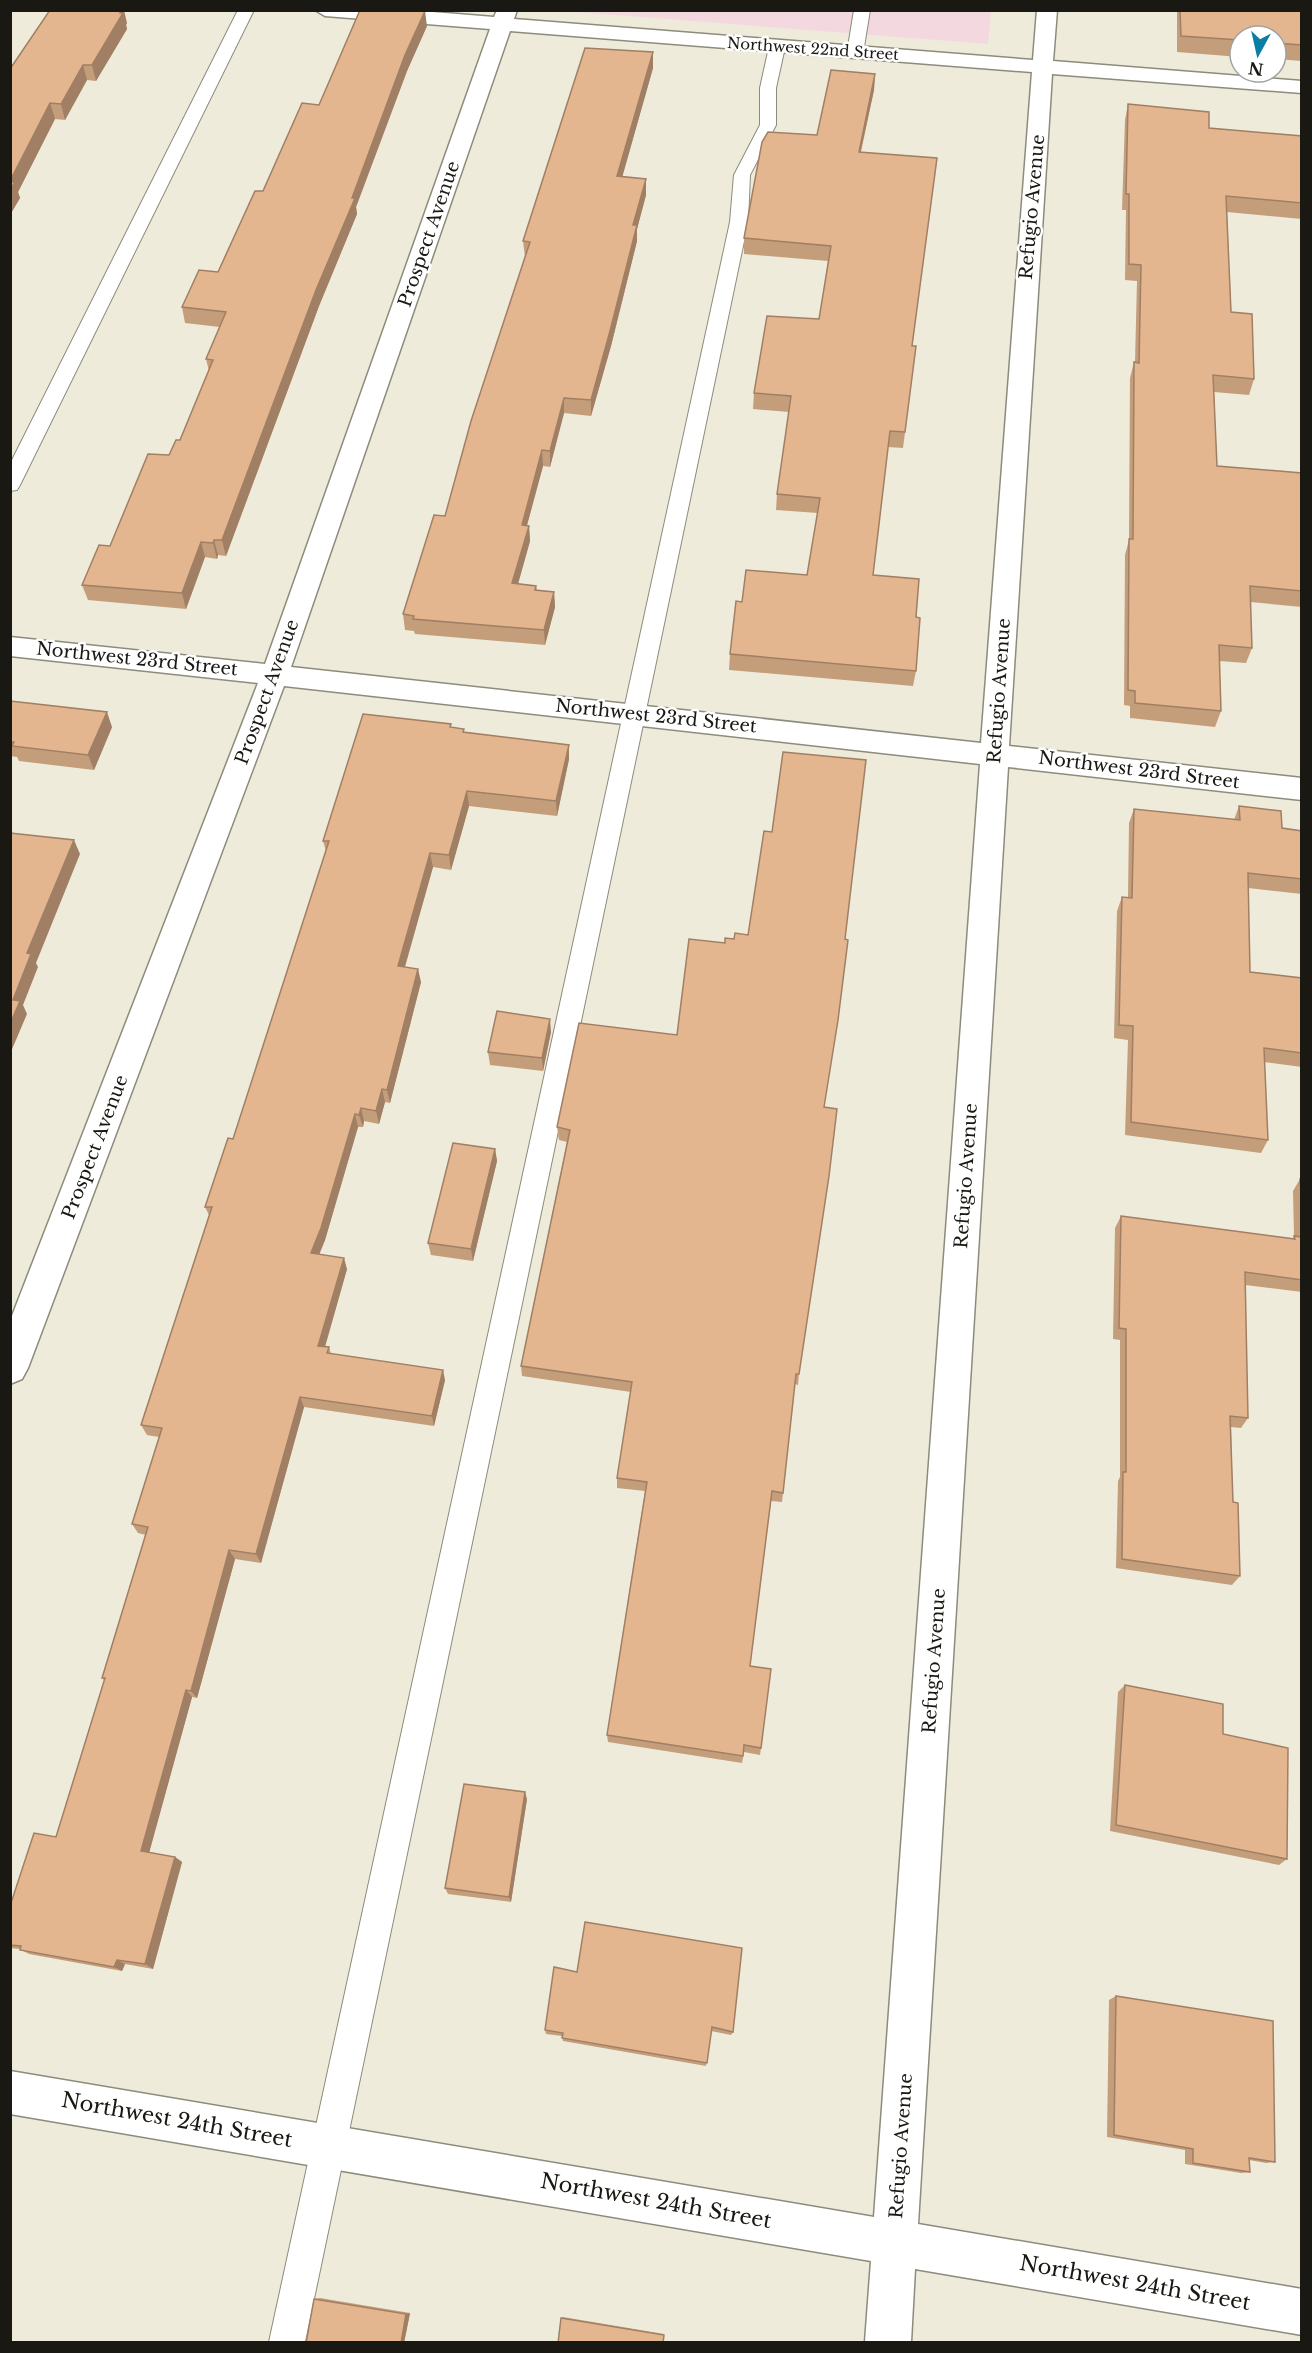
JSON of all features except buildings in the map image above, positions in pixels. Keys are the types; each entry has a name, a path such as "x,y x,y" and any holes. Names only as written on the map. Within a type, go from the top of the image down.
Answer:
{"street":[{"name":"Northwest 22nd Street","path":"325,10 505,17 777,47 1302,87"},
{"name":"Refugio Avenue","path":"888,2343 994,754 1047,10"},
{"name":"Prospect Avenue","path":"10,1368 275,674 505,17"},
{"name":"Northwest 23rd Street","path":"10,646 1302,789"},
{"name":"Northwest 24th Street","path":"10,2092 1302,2312"}],"lane":[{"path":"10,485 246,10"},
{"path":"855,53 862,10"},
{"path":"287,2343 739,222 742,175 768,124 768,88 777,47"}],"shaded area":[{"path":"563,11 991,11 988,44"}]}
